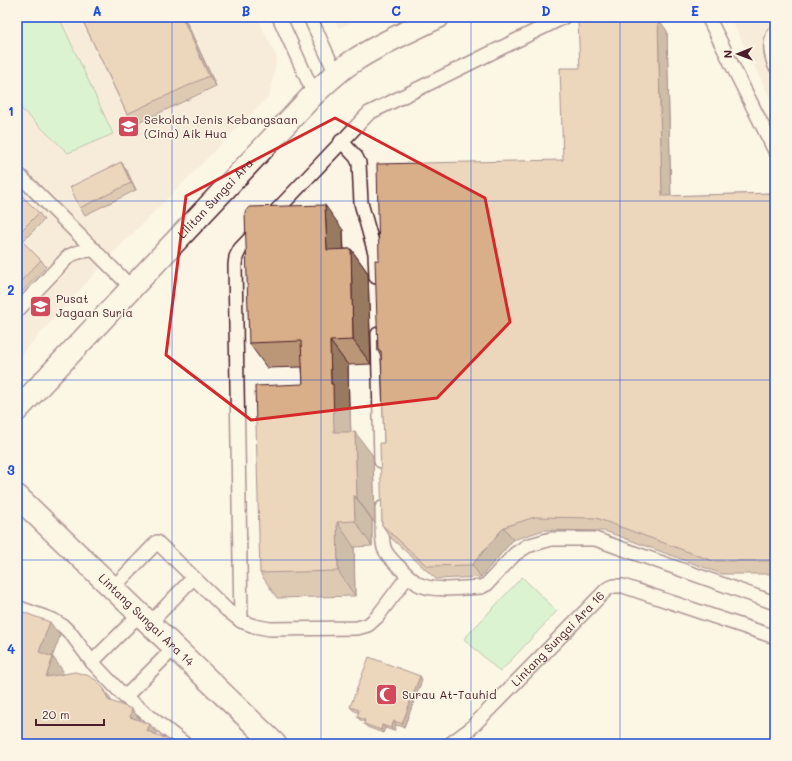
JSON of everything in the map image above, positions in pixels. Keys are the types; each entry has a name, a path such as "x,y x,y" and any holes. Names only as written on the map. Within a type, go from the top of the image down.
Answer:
{"street":[{"name":"Lilitan Sungai Ara","path":"17,410 314,94 354,60 376,47 438,17"},
{"name":"Lintang Sungai Ara 14","path":"17,496 275,744"}],"lane":[{"path":"279,17 314,94"},
{"path":"310,17 336,74"},
{"path":"241,621 235,266 236,257 240,249 341,141 364,117 374,109 564,17"},
{"path":"708,17 775,151"},
{"path":"775,32 770,48 775,66"},
{"path":"341,141 356,157 359,163 361,203 375,253 377,287"},
{"path":"17,173 72,226 132,288"},
{"path":"69,256 74,246 75,238 72,226"},
{"path":"17,310 69,256 76,252 95,250"},
{"path":"377,319 381,469"},
{"path":"382,493 383,541 385,550 389,557 408,576 425,587 435,589 482,588 515,554 527,546 551,539 595,539 775,603"},
{"path":"113,588 157,542 227,610 241,621 254,626 270,629 357,628 368,625 377,617 408,576"},
{"path":"92,662 193,578"},
{"name":"Lintang Sungai Ara 16","path":"450,744 469,730 607,589 614,586 623,586 775,637"},
{"path":"17,607 53,620 63,626 72,635 92,662 125,697 185,744"},
{"path":"125,697 174,647"}],"highlighted area":[{"path":"335,118 485,198 510,322 437,398 251,420 166,355 186,196"}],"shaded area":[{"name":"Sekolah Jenis Kebangsaan (Cina) Aik Hua","path":"17,17 257,17 277,58 269,96 113,253 17,359"},
{"path":"333,17 363,17 339,28"},
{"path":"730,17 775,17 775,108 731,19"}],"green space":[{"path":"17,17 59,17 113,134 68,153 17,105"},
{"path":"522,577 557,611 500,672 464,639"}],"building":[{"path":"81,17 182,17 209,76 127,114"},
{"path":"658,18 662,196 775,193 775,561 713,561 596,518 535,517 504,527 472,565 427,566 382,525 380,443 384,443 381,351 378,351 375,260 379,260 377,164 563,160 560,68 580,68 578,20"},
{"path":"121,162 131,183 80,208 70,187"},
{"path":"17,191 39,213 17,235"},
{"path":"325,205 327,250 351,249 353,340 330,341 334,432 355,432 357,498 354,495 355,521 337,522 338,571 260,573 255,386 303,384 301,341 249,343 245,212 249,207"},
{"path":"17,236 41,260 17,285"},
{"path":"17,610 50,622 39,652 53,657 46,677 75,672 87,675 96,680 104,689 108,700 132,709 130,717 150,724 147,731 175,742 174,744 17,744"},
{"name":"Surau At-Tauhid","path":"369,657 420,676 402,724 394,721 391,728 382,725 381,730 364,724 365,720 357,717 359,710 350,707"}],"place":[{"name":"Sekolah Jenis Kebangsaan (Cina) Aik Hua","path":"128,127"},
{"name":"Pusat Jagaan Suria","path":"41,306"},
{"name":"Surau At-Tauhid","path":"387,695"}]}
